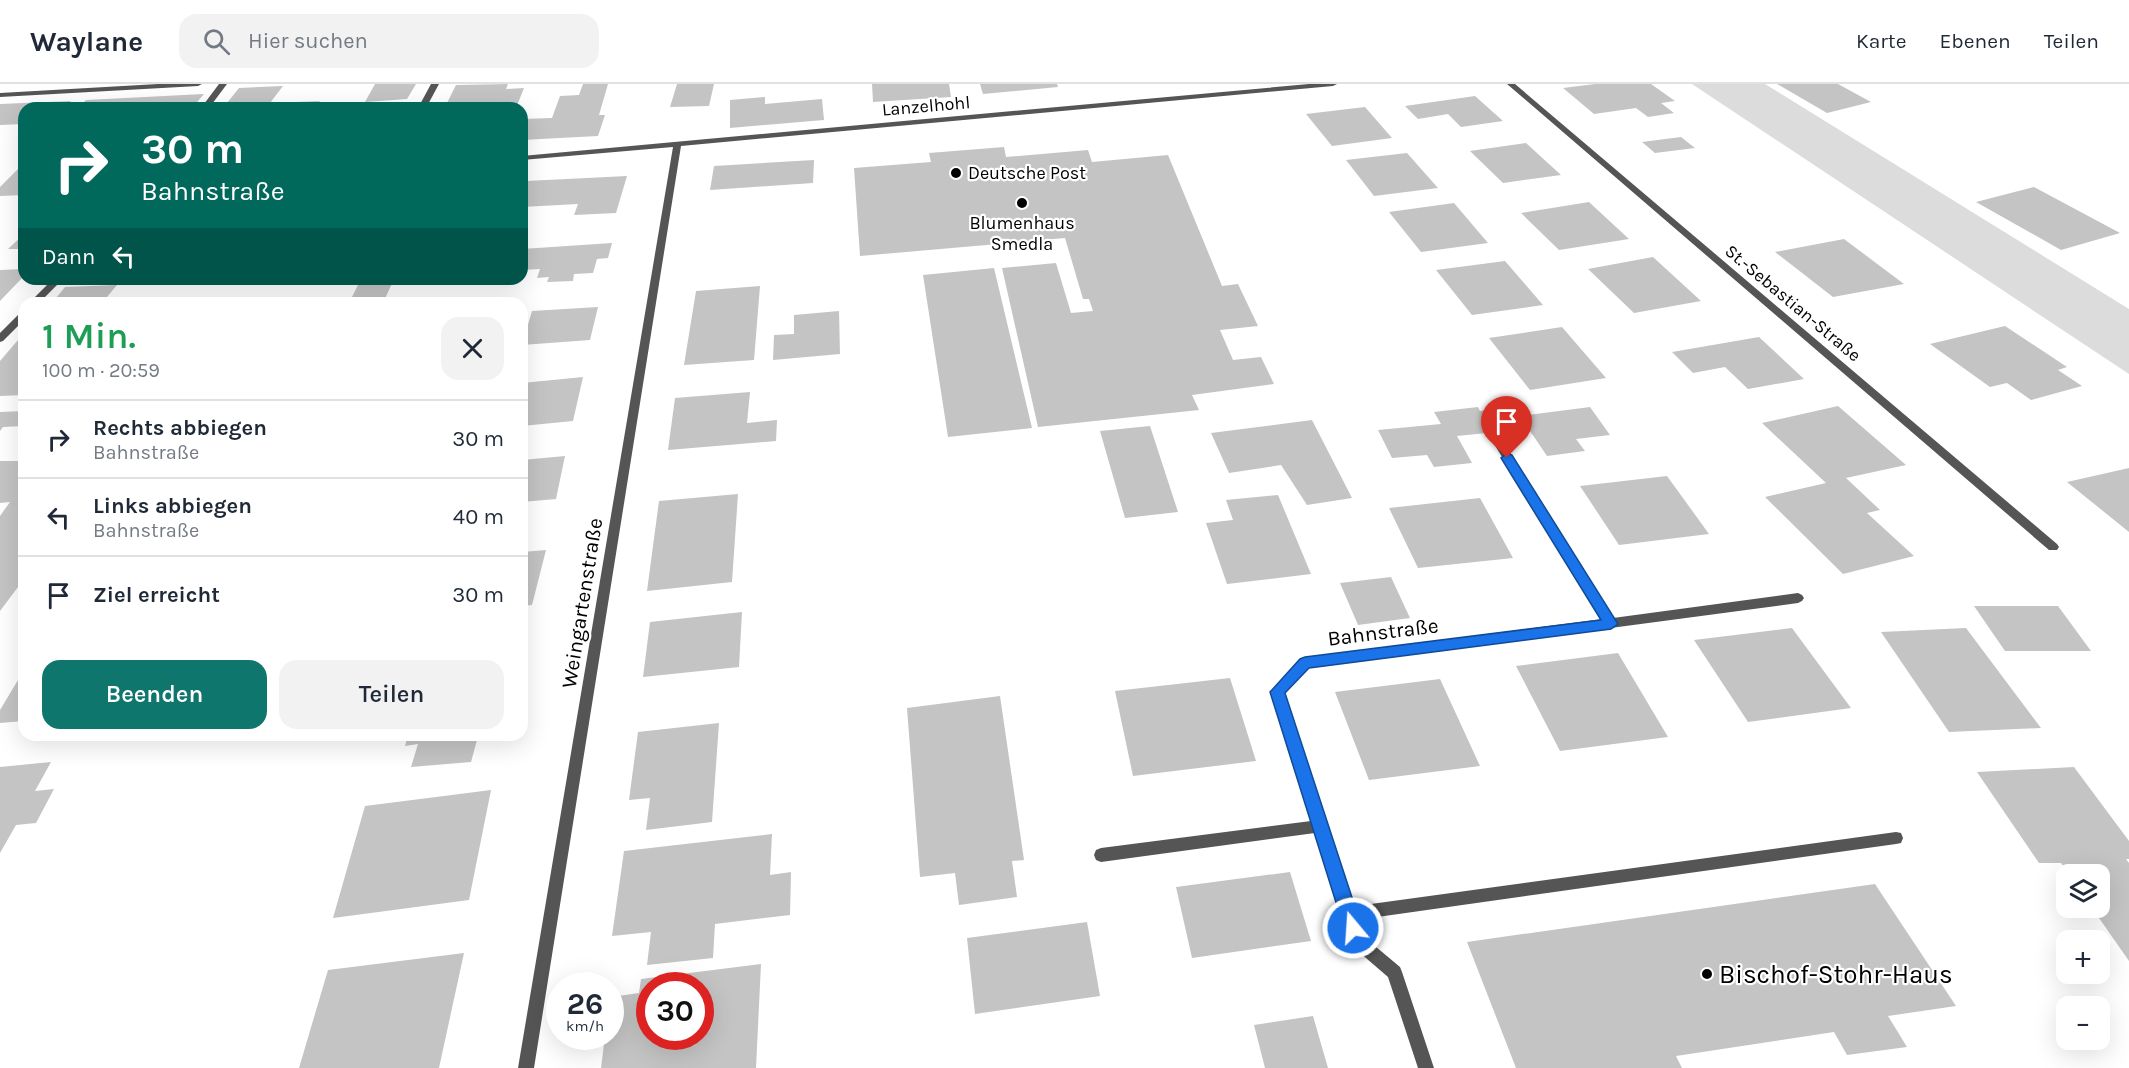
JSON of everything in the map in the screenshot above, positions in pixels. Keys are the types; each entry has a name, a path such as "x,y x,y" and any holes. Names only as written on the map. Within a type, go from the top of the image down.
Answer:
{"street":[{"path":"0,94 198,84"},
{"path":"210,102 223,84"},
{"path":"425,102 435,84"},
{"name":"Lanzelhohl","path":"528,157 1333,84"},
{"name":"St.-Sebastian-Straße","path":"1511,84 2053,547"},
{"name":"Weingartenstraße","path":"526,1068 677,144"},
{"path":"40,297 52,285"},
{"path":"0,339 18,320"},
{"path":"1496,439 1611,624"},
{"name":"Bahnstraße","path":"1426,1068 1394,972 1357,941 1277,692 1305,663 1798,598"},
{"path":"1101,855 1320,826"},
{"path":"1349,914 1896,838"}],"shaded area":[{"path":"1692,84 1765,84 2129,309 2129,374"}],"building":[{"path":"375,84 416,84 407,99 365,102"},
{"path":"508,84 506,89 524,88 518,102 448,102 456,85"},
{"path":"583,84 608,84 599,115 605,115 598,136 528,140 528,119 552,118 560,96 579,95"},
{"path":"677,84 714,84 709,106 670,107"},
{"path":"872,84 949,84 951,97 873,102"},
{"path":"980,84 1057,84 1058,87 983,94"},
{"path":"1595,84 1651,84 1675,101 1661,103 1674,113 1648,117 1636,108 1594,114 1563,88"},
{"path":"1777,84 1838,84 1871,102 1827,113"},
{"path":"283,86 271,102 228,102 239,88"},
{"path":"204,94 197,102 84,102 86,100"},
{"path":"1475,96 1503,121 1461,127 1448,114 1418,119 1405,106"},
{"path":"765,97 765,104 822,99 824,120 730,128 730,100"},
{"path":"18,103 18,124 0,125 0,104"},
{"path":"1365,107 1392,138 1332,146 1306,114"},
{"path":"1681,137 1695,148 1655,153 1642,142"},
{"path":"1526,143 1561,175 1503,183 1470,151"},
{"path":"1004,147 1006,157 1088,150 1092,162 1168,155 1222,286 1238,284 1258,326 1220,330 1233,360 1261,357 1274,384 1192,395 1199,410 1038,427 1002,268 1056,263 1071,313 1093,311 1089,299 1083,299 1065,238 860,256 854,168 931,162 929,153"},
{"path":"1407,153 1438,188 1374,196 1346,160"},
{"path":"814,160 813,183 710,190 714,166"},
{"path":"18,169 18,195 0,196 0,187"},
{"path":"627,176 616,213 574,215 578,204 528,207 528,181"},
{"path":"2034,187 2120,233 2061,250 1976,202"},
{"path":"1589,202 1629,239 1559,250 1521,213"},
{"path":"1454,203 1488,243 1421,252 1389,212"},
{"path":"1844,239 1904,284 1833,297 1775,252"},
{"path":"18,240 18,249 8,249"},
{"path":"612,243 608,258 597,259 593,273 574,274 573,281 547,282 549,277 537,278 540,269 528,270 528,249"},
{"path":"1653,257 1701,301 1634,313 1588,269"},
{"path":"1505,261 1543,305 1472,315 1436,270"},
{"path":"994,268 1032,428 948,437 923,275"},
{"path":"18,269 18,282 0,301 0,270"},
{"path":"117,285 107,297 57,297 65,287"},
{"path":"358,285 391,285 386,297 352,297"},
{"path":"760,286 754,360 684,365 696,291"},
{"path":"598,307 590,340 528,345 528,325 532,311"},
{"path":"839,311 840,354 773,360 774,335 794,334 794,315"},
{"path":"2005,326 2067,367 2058,370 2082,386 2031,400 2007,383 1990,387 1930,344"},
{"path":"1562,327 1606,378 1530,390 1489,338"},
{"path":"1759,337 1804,379 1748,389 1725,367 1693,373 1672,352"},
{"path":"18,340 18,395 0,396 0,361"},
{"path":"583,377 573,421 528,425 528,382"},
{"path":"750,392 747,423 777,420 776,441 668,450 675,398"},
{"path":"1838,406 1906,465 1846,478 1880,510 1867,513 1914,556 1843,574 1765,497 1826,483 1762,423"},
{"path":"1478,407 1480,411 1503,408 1516,430 1457,436 1472,463 1434,467 1427,455 1392,458 1378,430 1441,424 1434,412"},
{"path":"1590,407 1610,435 1576,439 1585,451 1547,456 1520,416"},
{"path":"18,411 18,426 3,427 0,431 0,412"},
{"path":"1312,420 1352,498 1307,505 1281,465 1229,473 1211,433"},
{"path":"1150,426 1178,512 1125,518 1100,431"},
{"path":"565,456 556,499 528,501 528,459"},
{"path":"0,461 18,461 18,587 0,611 0,516 10,502 0,503"},
{"path":"2129,468 2129,532 2067,482"},
{"path":"1667,476 1709,534 1619,545 1580,486"},
{"path":"738,494 732,582 647,591 659,501"},
{"path":"1278,495 1311,574 1227,584 1206,523 1233,520 1226,500"},
{"path":"1480,498 1513,558 1418,568 1389,508"},
{"path":"546,550 532,605 528,605 528,552"},
{"path":"1391,577 1410,618 1358,625 1340,583"},
{"path":"1974,606 2058,606 2091,651 2005,651"},
{"path":"742,612 739,667 643,677 650,622"},
{"path":"1792,628 1851,708 1748,722 1694,640"},
{"path":"1966,628 2041,728 1949,732 1881,632"},
{"path":"1618,653 1668,737 1560,751 1516,666"},
{"path":"1230,678 1256,761 1133,776 1115,691"},
{"path":"1440,679 1480,766 1369,780 1335,692"},
{"path":"18,680 18,722 0,723 0,710"},
{"path":"1000,696 1024,860 1012,861 1017,897 959,905 955,873 920,877 907,708"},
{"path":"719,723 712,822 646,830 650,798 629,800 638,732"},
{"path":"406,741 477,741 471,762 411,767 418,744 405,746"},
{"path":"51,762 35,791 54,789 36,823 16,825 0,853 0,767"},
{"path":"2074,767 2129,841 2129,859 2126,859 2129,863 2129,961 2110,934 2110,930 2107,930 2099,918 2110,918 2110,864 2039,863 1977,772"},
{"path":"491,790 469,900 333,918 365,806"},
{"path":"772,834 770,875 791,872 790,915 715,924 713,958 647,965 651,932 612,936 624,851"},
{"path":"1290,872 1311,941 1192,958 1176,887"},
{"name":"Bischof-Stohr-Haus","path":"1875,884 1956,1006 1888,1016 1907,1047 1847,1055 1834,1032 1676,1056 1682,1068 1516,1068 1467,942"},
{"path":"1087,922 1100,996 975,1014 967,938"},
{"path":"464,953 439,1068 299,1068 328,970"},
{"path":"761,964 756,1068 601,1068 603,1050 624,1050 624,995 636,993 636,1050 714,1050 714,972 697,972"},
{"path":"1313,1016 1328,1068 1265,1068 1254,1025"}],"place":[{"name":"Deutsche Post","path":"956,173"},
{"name":"Blumenhaus Smedla","path":"1022,203"},
{"name":"Bischof-Stohr-Haus","path":"1707,974"}],"route":[{"path":"1353,928 1277,692 1305,663 1611,624 1507,458"}]}
